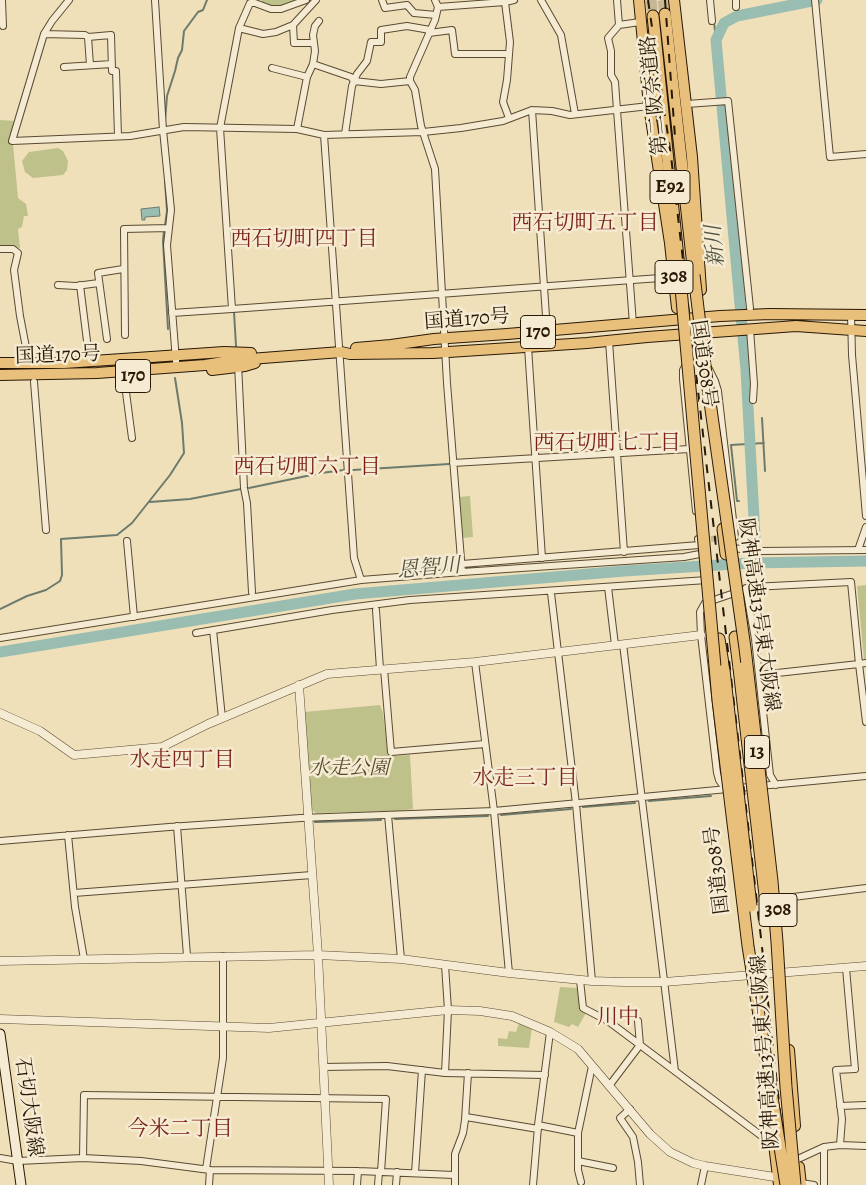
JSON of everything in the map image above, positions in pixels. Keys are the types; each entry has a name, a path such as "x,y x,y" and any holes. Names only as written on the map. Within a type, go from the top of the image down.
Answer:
{"highway":[{"name":"国道308号","path":"639,0 649,106 682,325 705,554"},
{"name":"国道308号","path":"674,0 692,156 702,319 730,552"},
{"name":"第二阪奈道路","path":"659,15 673,96 702,319"},
{"name":"第二阪奈道路","path":"659,15 661,97 682,325"},
{"path":"659,15 680,95 697,241"},
{"path":"659,15 654,98 670,243"},
{"name":"国道170号","path":"264,358 341,352 350,354 446,352 609,341 702,319 744,313 866,315"},
{"name":"阪神高速13号東大阪線","path":"702,319 746,658 768,852 777,942 786,1087 799,1184"},
{"name":"国道170号","path":"341,352 349,348 445,338 633,324 682,325 705,332 796,326 866,331"},
{"name":"阪神高速13号東大阪線","path":"682,325 718,700 748,946 768,1061 781,1182"},
{"path":"705,332 700,344 730,552 740,637 739,668 786,1087"},
{"name":"170","path":"0,363 176,358 231,352 251,353 264,358"},
{"name":"国道170号","path":"0,375 7,370 80,367 176,358 204,358 237,363"},
{"name":"170","path":"0,382 124,377 237,363 253,364 264,358"},
{"name":"国道170号","path":"7,370 97,372 237,363"},
{"path":"706,567 713,582 715,639 724,670 768,1061"},
{"name":"308","path":"740,637 765,767 764,787 777,899 799,1184"},
{"name":"国道308号","path":"715,639 714,686 726,790 740,905 764,1053 781,1182"}],"main road":[{"name":"石切大阪線","path":"0,1034 2,1062 21,1185"}],"street":[{"path":"2,0 3,26"},
{"path":"69,0 44,34 12,141 118,136 184,127 297,129 324,135 423,132 461,128 509,118 532,110 575,114 649,106"},
{"path":"155,0 163,130 171,210 168,245 176,358"},
{"path":"232,309 220,128 239,28 250,4 255,3 271,9 281,9 306,0"},
{"path":"239,28 263,34 276,32 293,25 316,0"},
{"path":"382,0 385,8 407,6 414,14 436,15"},
{"path":"462,568 453,463 434,169 421,126 415,90 410,81 410,76 430,32 436,15 437,3 505,2 514,0"},
{"path":"541,0 561,34 575,114"},
{"path":"617,0 619,25"},
{"path":"710,0 712,22"},
{"path":"815,0 830,157 866,154"},
{"path":"505,2 510,42 503,102 509,118"},
{"path":"297,129 307,77 313,64 315,51 313,35 315,26 319,21"},
{"path":"633,324 617,110 614,82 611,75 611,51 608,38 619,25 640,22"},
{"path":"293,25 294,43 314,43"},
{"path":"345,134 349,100 354,81 367,62 371,42 381,42 381,30 406,26 430,32 452,30 455,54 508,54"},
{"path":"44,34 85,35 88,37 110,35 112,71 116,71 118,136"},
{"path":"88,37 90,66"},
{"path":"64,67 112,64"},
{"path":"313,64 351,77 354,81 381,84 410,81"},
{"path":"272,68 307,77"},
{"path":"687,104 728,101 744,313"},
{"path":"532,110 547,331"},
{"path":"324,135 341,352 354,558 361,580"},
{"path":"125,336 124,229 169,228"},
{"path":"0,249 14,249 18,253 14,270 29,363"},
{"path":"107,339 98,273 123,269"},
{"path":"172,313 674,277"},
{"path":"58,285 99,283"},
{"path":"80,285 87,341"},
{"path":"850,314 866,516"},
{"path":"745,329 754,384 753,400"},
{"path":"609,341 624,552"},
{"path":"528,347 542,558"},
{"path":"237,363 252,592"},
{"path":"0,638 361,580 542,558 699,545 683,380 683,370 686,364"},
{"path":"709,369 718,391 735,536 733,537"},
{"path":"124,377 132,438"},
{"path":"34,382 46,530"},
{"path":"453,463 689,448"},
{"path":"858,550 866,527"},
{"path":"128,541 134,617"},
{"path":"730,552 746,550 866,550"},
{"path":"462,568 684,557 705,554"},
{"path":"196,633 332,610 410,600 708,580"},
{"path":"726,790 719,780 717,773 701,635 700,612 704,604 746,588 851,582 863,663 866,722"},
{"path":"608,587 619,645 642,798 675,1071"},
{"path":"746,588 759,675 765,767 776,785"},
{"path":"551,593 576,804 592,981"},
{"path":"376,610 392,752 485,744"},
{"path":"213,630 222,718"},
{"path":"0,713 40,731 74,756 162,747 222,718 327,674 475,662 701,635"},
{"path":"475,662 494,811 509,973"},
{"path":"759,675 863,663"},
{"path":"299,685 318,955 328,1185"},
{"path":"0,841 177,826 308,818 494,811 866,776"},
{"path":"388,815 401,959"},
{"path":"177,826 186,956"},
{"path":"68,835 84,959"},
{"path":"74,892 312,875"},
{"path":"777,899 866,888"},
{"path":"0,961 318,955 401,959 509,973 592,981 664,982 866,966"},
{"path":"209,1185 208,1170 223,1058 223,956"},
{"path":"445,965 448,1010 445,1073"},
{"path":"840,1145 842,1119 836,1070 855,1069 846,968"},
{"path":"580,980 583,1008 608,1022 675,1071 713,1102 775,1146"},
{"path":"0,1019 270,1028 448,1010 480,1011 512,1016 550,1032 578,1050 661,1144 681,1158 705,1166 781,1182 814,1185"},
{"path":"609,1086 640,1045 638,1021"},
{"path":"533,1185 550,1032"},
{"path":"323,1067 387,1066 445,1073 545,1074"},
{"path":"581,1182 578,1160 578,1133 592,1066"},
{"path":"415,1173 422,1070"},
{"path":"455,1185 455,1154 463,1133 466,1117 468,1073"},
{"path":"83,1158 84,1095 386,1098 378,1185"},
{"path":"840,1106 866,1105"},
{"path":"630,1109 620,1118 633,1137 640,1185"},
{"path":"466,1117 578,1133"},
{"path":"798,1159 824,1147 840,1145 866,1146"},
{"path":"824,1147 824,1185"},
{"path":"0,1158 18,1161 83,1158 141,1160 208,1170 358,1171 454,1175"},
{"path":"578,1160 614,1168"},
{"path":"701,1185 705,1166"},
{"path":"357,1185 358,1171"},
{"path":"396,1185 397,1172"}],"green space":[{"path":"262,0 304,0 281,8 260,4"},
{"path":"0,120 15,121 13,144 18,198 26,204 28,216 24,216 22,227 18,229 20,248 0,246"},
{"path":"58,148 63,151 68,161 67,170 63,175 33,178 25,172 22,161 29,152"},
{"path":"470,496 473,537 462,538 459,497"},
{"path":"866,585 866,659 864,659 857,586"},
{"name":"水走公園","path":"380,705 383,713 388,756 410,755 413,809 316,813 311,809 304,712"},
{"path":"560,987 578,988 580,1009 586,1013 578,1027 572,1024 569,1027 554,1022"},
{"path":"519,1023 532,1028 529,1048 498,1046 498,1038 507,1039 509,1031 516,1032"}],"water":[{"path":"159,207 160,216 145,217 145,220 142,220 141,209"}],"waterway":[{"path":"165,121 167,96 182,50 184,31 198,12 203,10 207,0"},
{"name":"新川","path":"751,561 755,537 746,370 716,40 724,23 737,16 817,0"},
{"path":"714,22 716,40"},
{"path":"165,181 167,211 165,226"},
{"path":"164,230 168,329"},
{"path":"234,312 236,346"},
{"path":"0,609 27,596 46,590 60,581 62,575 61,539 117,535 132,523 170,475 184,453 182,423 175,378"},
{"path":"762,418 765,471"},
{"path":"739,501 737,501 731,445 764,443"},
{"path":"353,470 449,464"},
{"path":"249,488 344,470"},
{"path":"150,502 190,499 241,489"},
{"name":"恩智川","path":"0,652 355,594 624,571 751,563 866,561"},
{"path":"649,801 711,796"},
{"path":"583,807 635,803"},
{"path":"501,815 571,809"},
{"path":"395,819 488,816"},
{"path":"315,822 381,820"}],"tunnel":[{"path":"651,0 653,16"},
{"path":"663,0 665,14"},
{"path":"702,540 727,537"}],"railway":[{"path":"648,0 671,156 788,1185"},
{"path":"665,0 675,137"}],"district":[{"name":"西石切町五丁目","path":"585,224"},
{"name":"西石切町四丁目","path":"304,240"},
{"name":"西石切町七丁目","path":"607,444"},
{"name":"西石切町六丁目","path":"307,468"},
{"name":"水走四丁目","path":"182,761"},
{"name":"水走三丁目","path":"525,779"},
{"name":"川中","path":"618,1018"},
{"name":"今米二丁目","path":"180,1130"}]}
